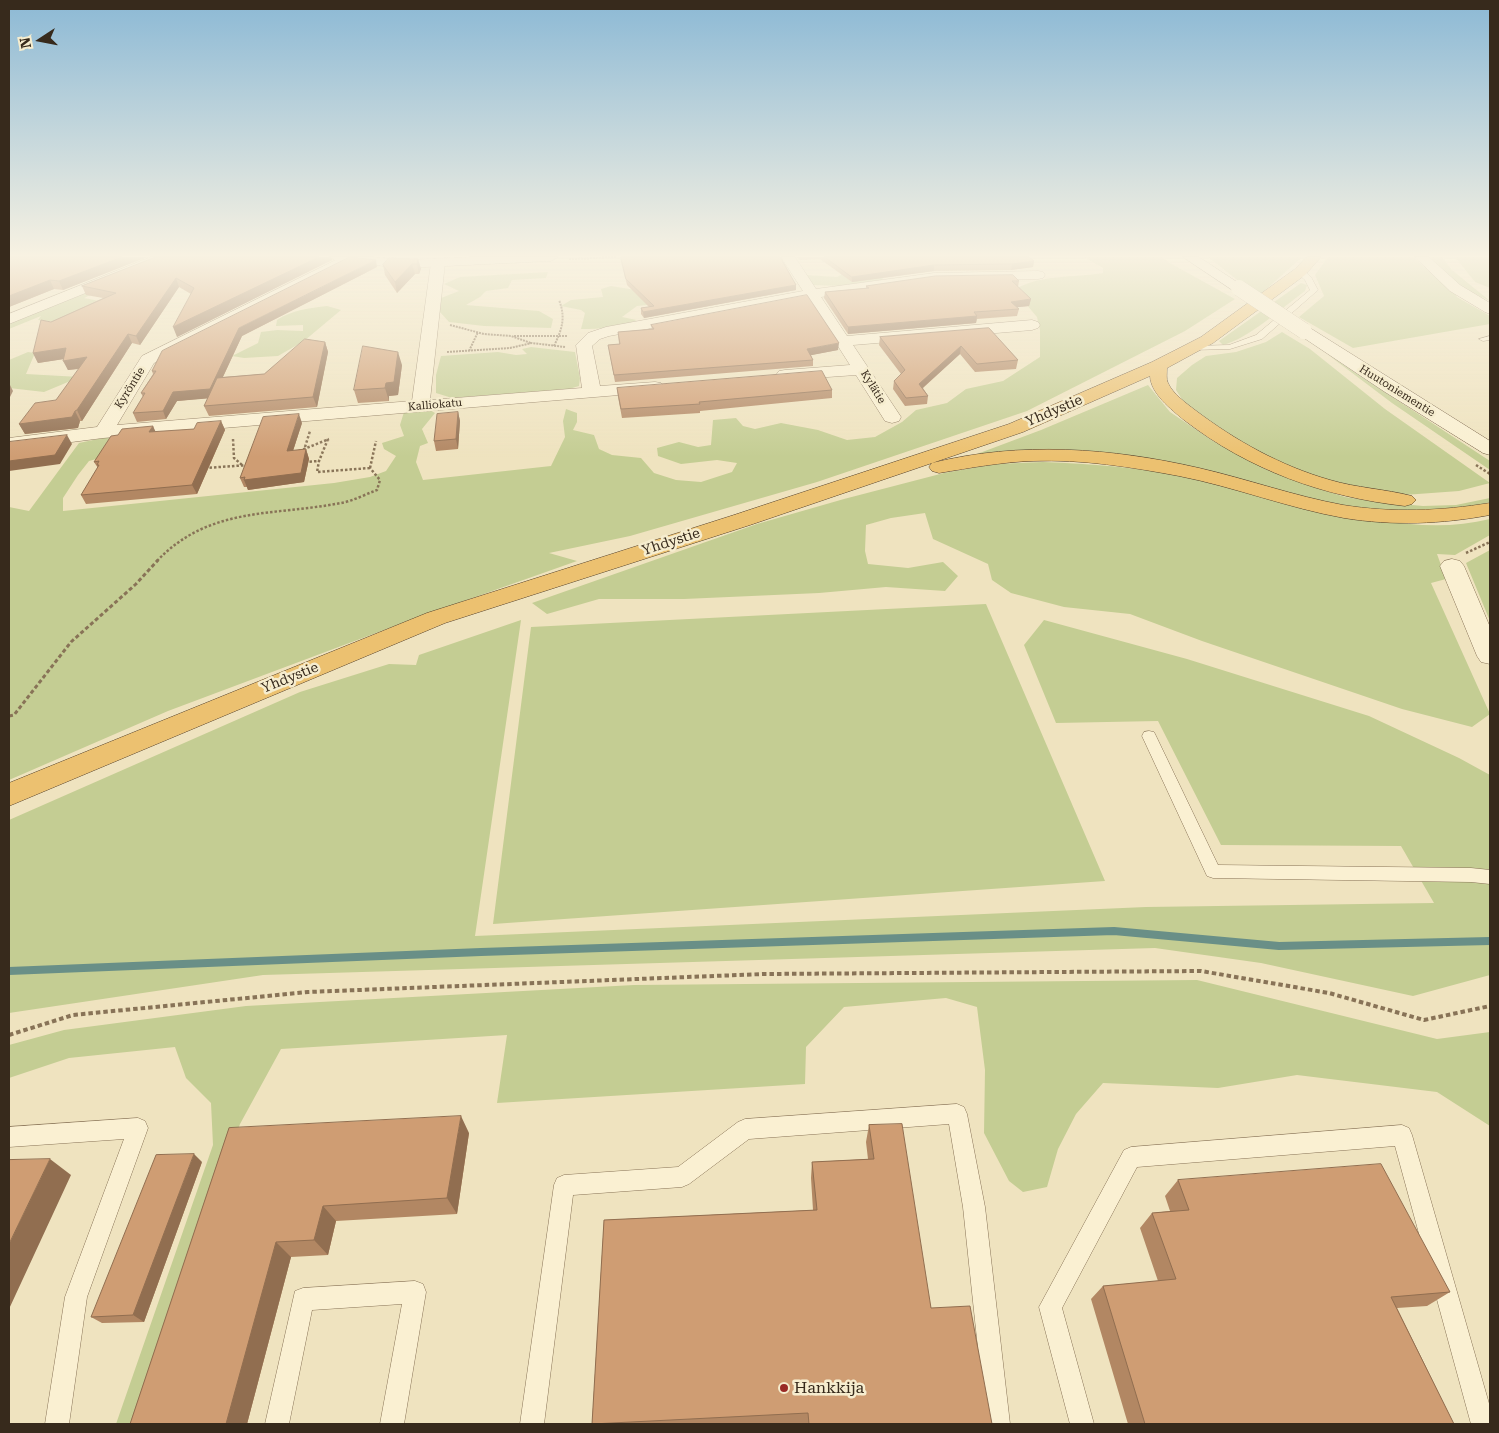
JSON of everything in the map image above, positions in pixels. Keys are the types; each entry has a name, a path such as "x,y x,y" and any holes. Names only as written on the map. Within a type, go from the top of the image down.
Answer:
{"highway":[{"name":"Yhdystie","path":"9,796 436,618 1016,428 1158,366 1207,340 1229,324"},
{"path":"1158,366 1159,381 1177,405 1228,444 1279,470 1338,490 1380,498 1428,502 1456,499 1486,500"},
{"path":"858,480 993,459 1031,455 1074,456 1180,470 1324,507 1362,514 1410,518 1465,514 1486,500"}],"street":[{"name":"Kyröntie","path":"103,432 148,360 215,324"},
{"path":"420,406 430,324"},
{"path":"592,392 584,345 594,336 657,324"},
{"name":"Kylätie","path":"832,324 892,417"},
{"name":"Huutoniementie","path":"1293,324 1391,388 1490,449"},
{"path":"843,341 1032,325"},
{"name":"Huutoniementie","path":"1304,331 1490,433"},
{"path":"768,377 861,369"},
{"name":"Kalliokatu","path":"9,444 103,432 676,385"},
{"path":"1452,566 1490,656"}],"lane":[{"path":"1193,348 1230,347 1259,337 1274,324"},
{"path":"1149,736 1213,871 1490,877"},
{"path":"532,1424 564,1185 682,1177 744,1129 957,1114 974,1207 998,1424"},
{"path":"9,1136 138,1128 76,1297 57,1424"},
{"path":"1082,1424 1050,1307 1131,1157 1402,1135 1483,1424"},
{"path":"277,1424 303,1299 415,1292 392,1424"}],"path":[{"path":"438,324 511,336 594,336"},
{"path":"554,346 564,324"},
{"path":"469,351 478,332"},
{"path":"511,336 532,343 585,350"},
{"path":"426,354 510,348 532,343"},
{"path":"240,421 233,438 234,458 242,465"},
{"path":"305,447 311,428"},
{"path":"292,456 305,447 329,439 319,461 317,472 370,468"},
{"path":"370,468 376,440"},
{"path":"301,462 319,461"},
{"path":"198,468 251,464 248,471"},
{"path":"9,716 14,715 71,642 136,584 166,552 205,526 250,514 343,503 378,490 380,480 370,468"},
{"path":"9,1035 73,1015 308,992 764,974 1201,971 1329,993 1424,1020 1490,1006"}],"green space":[{"path":"9,324 22,324 9,329"},
{"path":"276,324 324,324 304,341 278,356 244,358 232,356 258,343 261,332 277,330 303,331 303,325 276,326"},
{"path":"465,324 552,324 551,328"},
{"path":"582,324 627,324 609,327 581,329"},
{"path":"1039,324 1196,324 1027,411 817,482 630,536 549,553 577,561 416,618 168,711 9,780 9,507 29,511 79,443 112,436 104,457 89,461 78,475 63,498 63,511 334,483 370,477 386,471 396,456 384,449 382,443 404,436 400,425 404,412 428,409 435,413 422,429 428,443 420,446 416,462 423,480 551,466 565,437 563,421 566,409 577,413 577,422 573,430 594,435 599,449 612,455 641,458 654,473 676,480 701,482 732,472 737,463 717,460 681,464 658,456 657,448 679,442 698,447 711,445 713,420 736,418 743,426 755,429 781,423 818,430 847,440 875,437 902,422 916,410 947,403 966,389 1003,381 1040,357"},
{"path":"1243,324 1262,324 1233,342 1223,345 1219,341"},
{"path":"1311,324 1490,324 1490,324 1353,348"},
{"path":"1282,332 1310,349 1385,409 1490,483 1459,491 1404,495 1314,478 1281,465 1212,426 1183,401 1176,390 1177,378 1206,356 1236,352 1266,342"},
{"path":"531,347 575,352 580,378 579,386 569,389 452,398 436,393 436,375 441,356 498,352 516,355 527,354 522,349"},
{"path":"28,352 35,353 26,374 80,377 44,392 9,388 9,360"},
{"path":"1327,354 1490,461 1490,470 1392,403"},
{"path":"1148,385 1170,412 1213,441 1265,469 1304,484 1345,497 1377,502 1423,506 1456,505 1490,498 1490,502 1467,509 1399,513 1325,503 1156,461 969,457 1041,430"},
{"path":"1043,462 1114,466 1168,474 1220,484 1343,513 1406,524 1448,525 1490,519 1490,535 1455,555 1437,554 1446,579 1431,583 1490,714 1472,727 1402,709 1202,641 1130,614 1064,607 1011,593 992,580 988,564 933,539 925,513 891,518 866,525 865,551 868,564 908,568 943,562 958,576 945,591 886,587 819,593 684,599 599,599 547,614 532,603 757,524 844,499 944,473 996,464"},
{"path":"1490,550 1490,621 1466,563"},
{"path":"986,604 1105,881 493,924 531,627"},
{"path":"521,620 475,936 1146,907 1434,903 1401,846 1221,845 1158,721 1056,723 1024,645 1044,620 1187,659 1369,716 1459,758 1490,775 1490,975 1413,996 1261,963 1155,948 263,975 9,1013 9,820 300,692 389,664 416,665 419,655"},
{"path":"1197,980 1437,1039 1490,1032 1490,1126 1437,1092 1297,1075 1218,1088 1103,1083 1076,1114 1058,1149 1047,1187 1023,1192 1009,1181 984,1133 985,1070 977,1007 946,998 844,1007 806,1047 805,1084 497,1103 507,1035 281,1049 240,1124 147,1424 116,1424 213,1145 211,1103 186,1078 175,1047 69,1058 9,1078 9,1045 64,1030 246,1006 634,985"}],"building":[{"path":"40,324 144,324 136,336 128,334 72,417 19,424 35,403 56,400 87,357 63,361 66,348 33,353"},
{"path":"216,324 247,324 239,328 210,389 173,392 163,411 133,413 145,393 141,393 156,371 152,371 162,351"},
{"path":"826,324 839,343 807,349 813,360 614,375 608,345 620,344 618,332 654,329 651,325"},
{"path":"846,324 885,324 848,327"},
{"path":"989,328 1018,360 977,364 961,346 919,384 928,396 906,398 894,381 905,370 880,337"},
{"path":"305,339 325,342 313,397 204,406 217,378 264,374"},
{"path":"363,346 398,352 394,382 386,383 385,388 354,390"},
{"path":"822,371 832,390 699,402 700,404 621,409 617,388"},
{"path":"458,412 456,439 434,441 437,414"},
{"path":"299,414 287,451 306,449 301,473 244,480 245,477 240,478 263,417"},
{"path":"221,421 192,485 81,495 99,465 97,465 99,461 94,462 111,436 118,435 122,429 153,426 149,432 194,429 197,423"},
{"path":"67,435 55,455 9,461 9,442"},
{"path":"461,1116 447,1198 323,1206 314,1240 276,1242 226,1424 130,1424 229,1128"},
{"path":"902,1124 931,1308 970,1306 992,1424 809,1424 808,1413 592,1424 604,1220 817,1210 812,1162 874,1159 869,1125"},
{"path":"194,1154 133,1315 91,1317 156,1155"},
{"path":"50,1159 9,1244 9,1160"},
{"path":"1381,1164 1450,1292 1391,1297 1454,1424 1145,1424 1103,1286 1176,1279 1152,1213 1189,1210 1178,1180"}],"waterway":[{"path":"9,971 481,952 1114,931 1279,946 1490,941"}],"place":[{"name":"Hankkija","path":"784,1388"}]}
